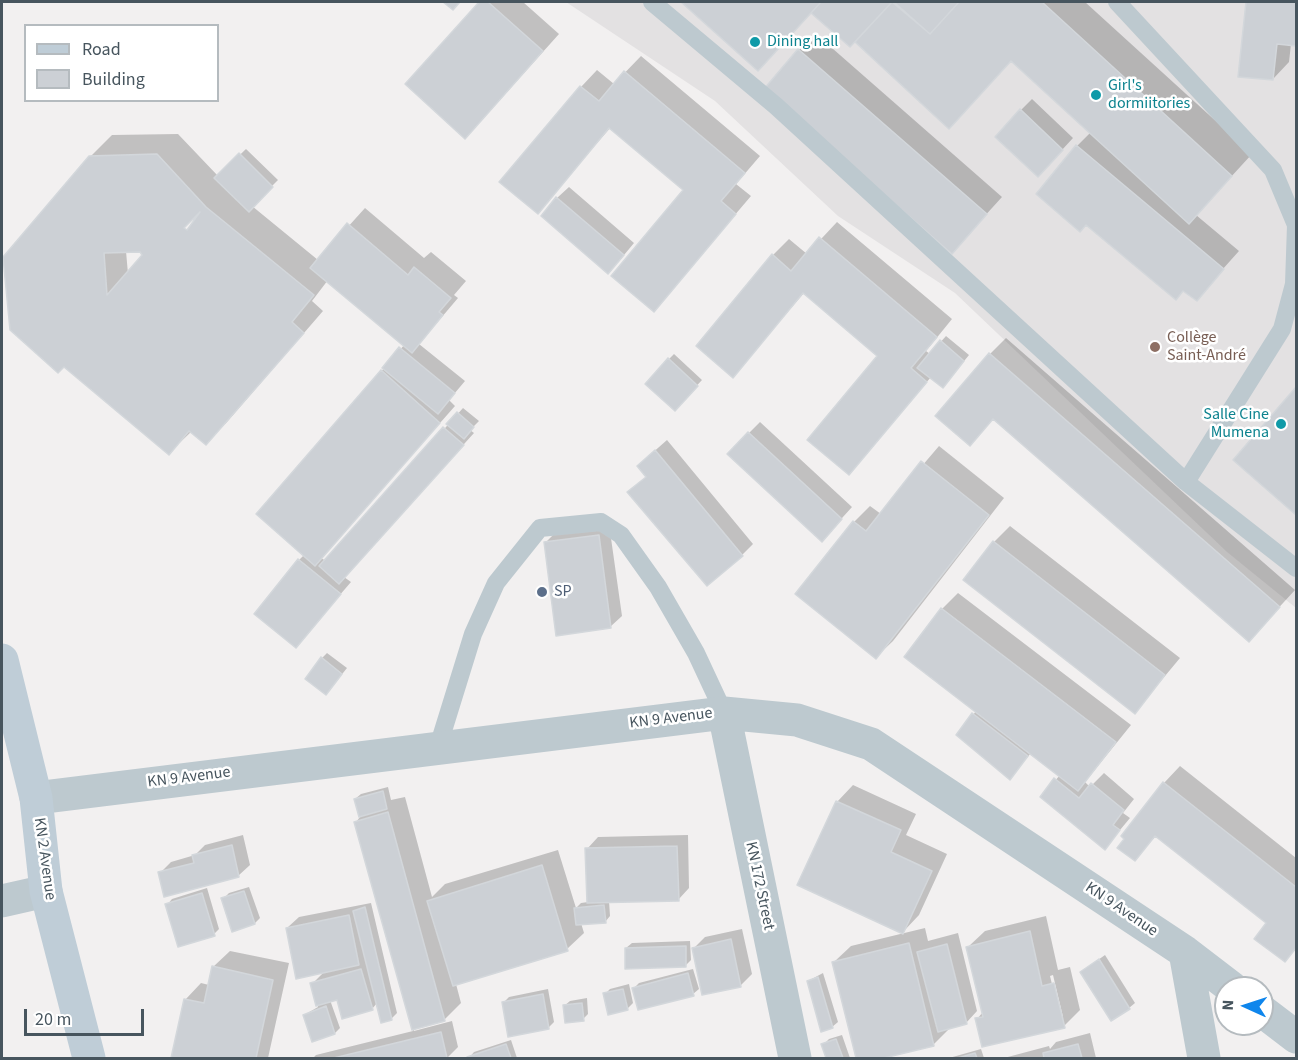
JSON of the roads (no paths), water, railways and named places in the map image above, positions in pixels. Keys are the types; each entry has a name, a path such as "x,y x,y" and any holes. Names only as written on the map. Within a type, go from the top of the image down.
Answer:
{"main road":[{"name":"KN 2 Avenue","path":"2,660 36,798 46,891 89,1059"}],"street":[{"name":"KN 9 Avenue","path":"36,798 724,713 797,720 871,744 1185,952 1216,976"},
{"name":"KN 172 Street","path":"724,713 795,1059"},
{"path":"2,901 46,891"},
{"path":"1185,952 1204,1059"},
{"path":"1274,1020 1296,1037"}],"lane":[{"path":"652,2 776,106 1186,482 1296,568"},
{"path":"1117,2 1273,170 1296,225 1294,284 1282,329 1186,482"},
{"path":"438,747 473,634 496,583 540,528 601,522 621,535 658,586 696,653 724,713"}],"place":[{"name":"Dining hall","path":"755,42"},
{"name":"Girl's dormiitories","path":"1096,95"},
{"name":"Collège Saint-André","path":"1155,347"},
{"name":"Salle Cine Mumena","path":"1281,424"},
{"name":"SP","path":"542,592"}]}
